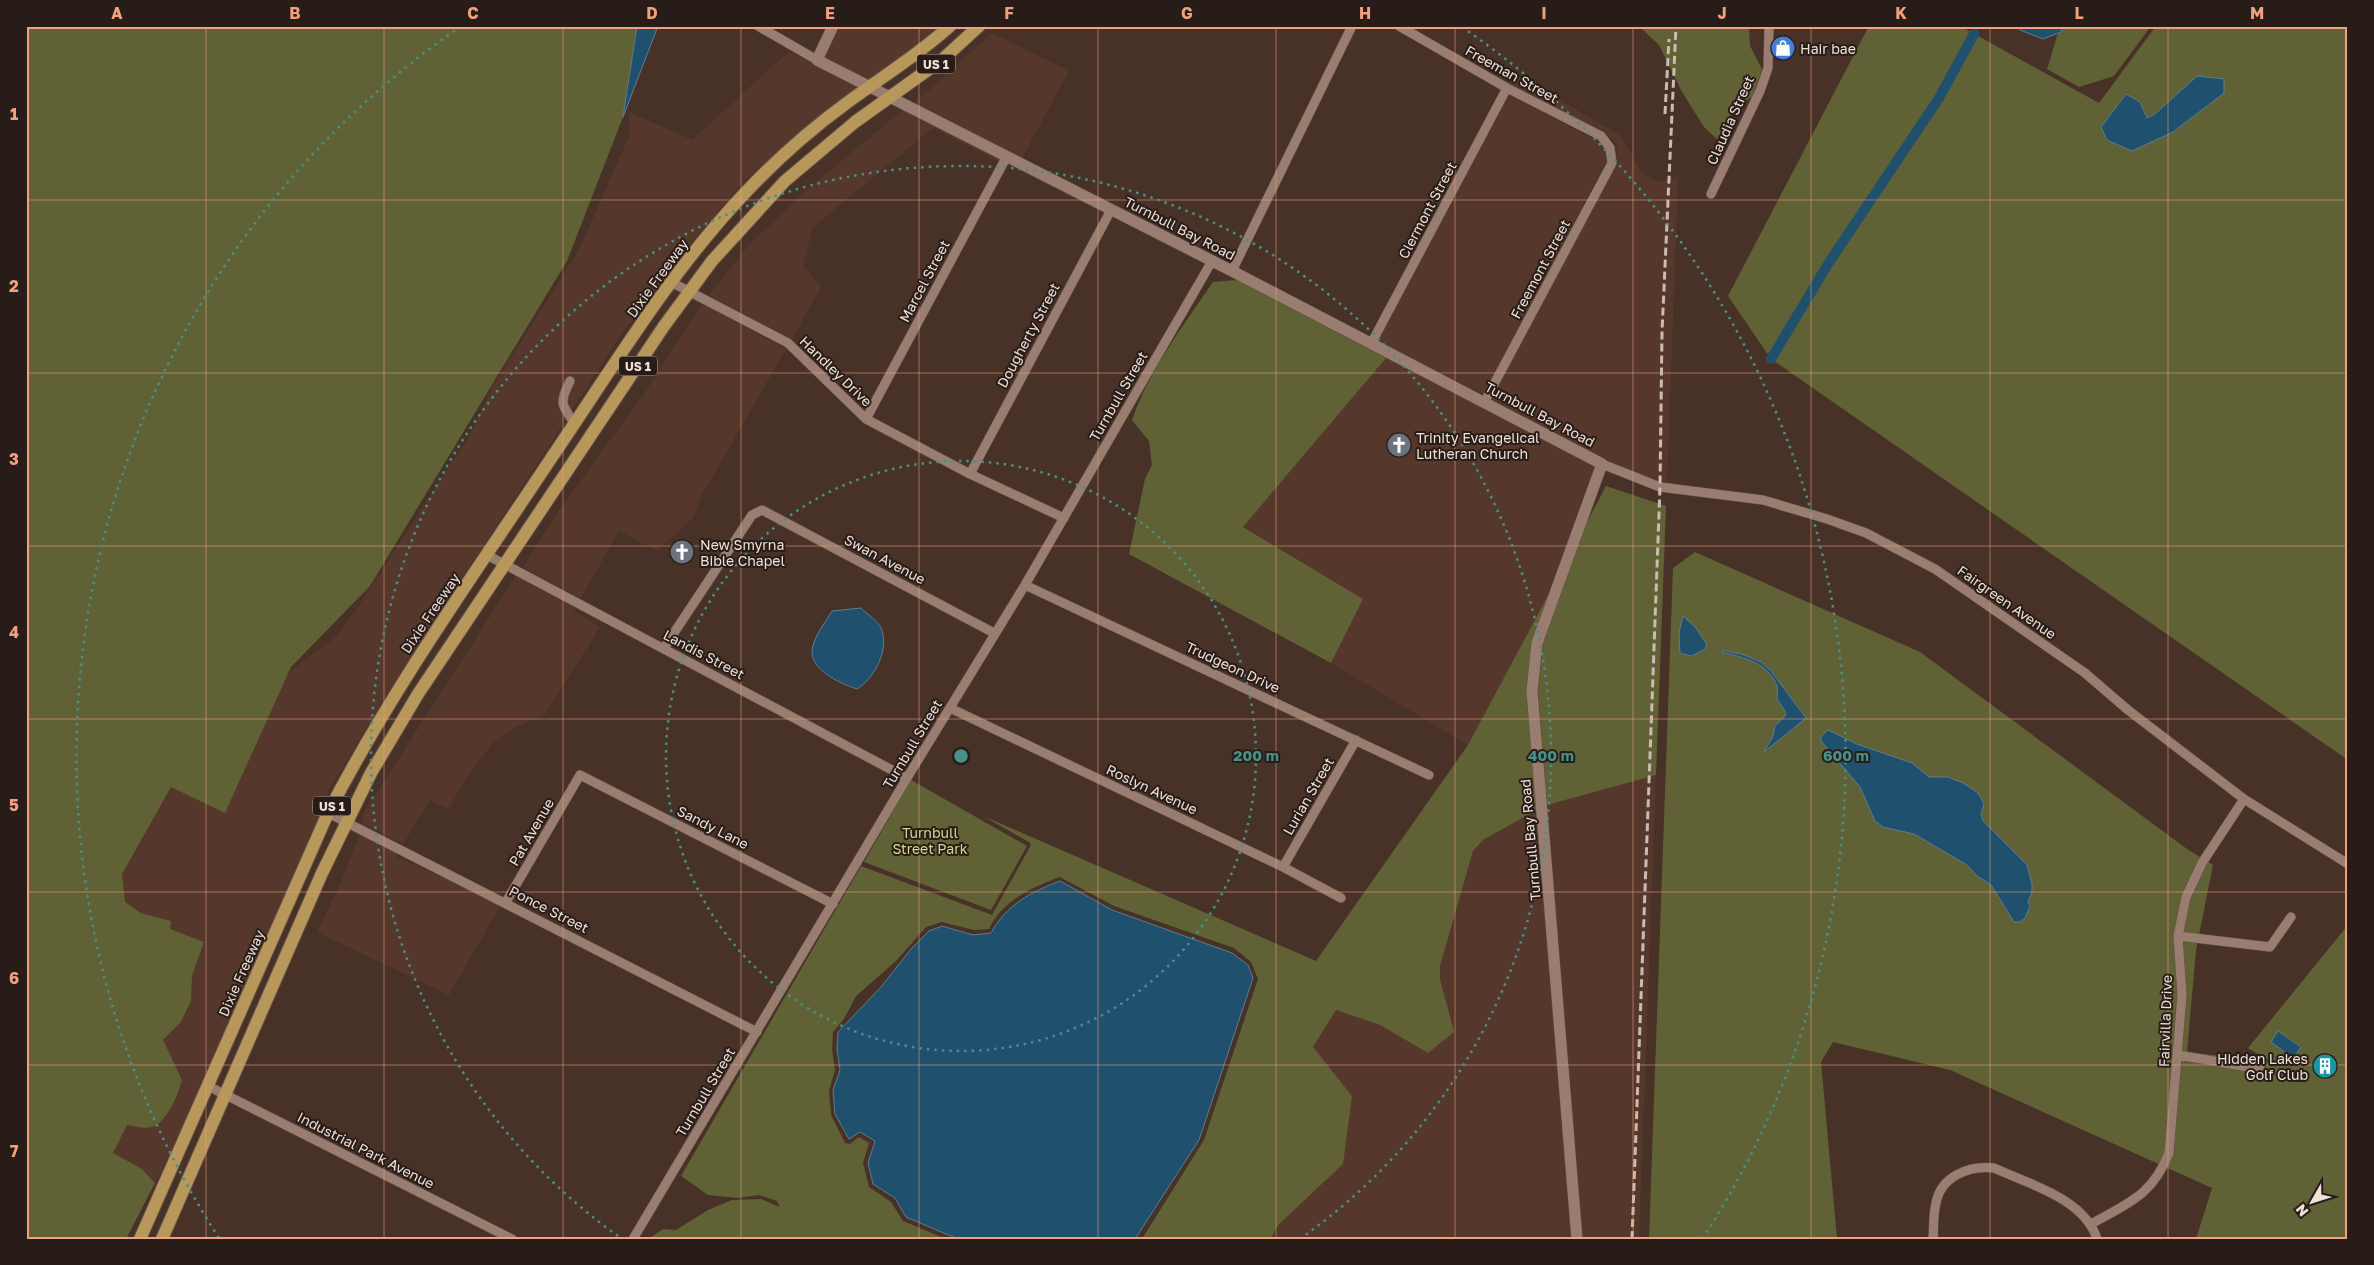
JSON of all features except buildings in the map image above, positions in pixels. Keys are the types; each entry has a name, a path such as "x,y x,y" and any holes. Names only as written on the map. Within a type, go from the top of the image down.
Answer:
{"main road":[{"name":"US 1","path":"869,87 914,56 950,26"},
{"name":"US 1","path":"162,1239 346,821 371,773 418,694 505,564 689,291 728,242 785,181 832,139 943,59 979,26"},
{"name":"Dixie Freeway","path":"140,1239 328,813 355,760 396,691 671,282 716,225 765,172 827,118 869,87"}],"street":[{"path":"758,26 817,60 833,26"},
{"path":"1232,271 1352,26"},
{"name":"Freeman Street","path":"1399,26 1507,88 1601,136 1610,148"},
{"name":"Claudia Street","path":"1711,194 1760,91 1768,68 1769,26"},
{"name":"Turnbull Bay Road","path":"817,60 1485,401 1602,464 1537,643 1532,691 1577,1239"},
{"name":"Clermont Street","path":"1371,344 1507,88"},
{"name":"Freemont Street","path":"1485,401 1612,162 1610,148"},
{"name":"Marcel Street","path":"866,419 1007,156"},
{"name":"Dougherty Street","path":"970,474 1111,210"},
{"name":"Turnbull Street","path":"632,1239 1025,584 1212,261"},
{"name":"Handley Drive","path":"671,282 788,343 866,419 970,474 1064,518"},
{"path":"570,380 562,398 563,407 575,424"},
{"name":"Fairgreen Avenue","path":"1602,464 1660,488 1763,500 1827,518 1866,533 1935,569 2085,673 2128,710 2244,799 2348,864"},
{"name":"Swan Avenue","path":"664,648 752,515 762,510 994,633"},
{"name":"Landis Street","path":"487,554 907,778"},
{"name":"Trudgeon Drive","path":"1025,584 1429,776"},
{"name":"Roslyn Avenue","path":"950,708 1283,867 1341,898"},
{"name":"Lurian Street","path":"1283,867 1356,740"},
{"name":"Pat Avenue","path":"506,902 580,774"},
{"name":"Sandy Lane","path":"580,774 834,904"},
{"name":"Fairvilla Drive","path":"2091,1224 2139,1197 2152,1185 2161,1172 2168,1153 2182,995 2178,936 2186,897 2202,863 2244,799"},
{"name":"Ponce Street","path":"328,813 506,902 757,1032"},
{"path":"2178,936 2270,947 2291,916"},
{"path":"2178,1055 2260,1069"},
{"name":"Industrial Park Avenue","path":"208,1086 512,1239"},
{"path":"1933,1239 1936,1202 1940,1191 1948,1180 1965,1170 1983,1167 1994,1168 2067,1201 2082,1212 2091,1224 2096,1239"}],"shaded area":[{"path":"839,26 942,26 869,81 824,58"},
{"path":"992,33 1069,71 1022,158 913,103"},
{"path":"787,53 793,53 859,88 824,114 742,183 678,259 621,335 395,681 328,791 326,806 180,1136 155,1183 142,1169 112,1153 127,1125 146,1128 169,1054 163,1040 181,1022 191,1001 192,976 204,942 170,929 171,921 141,913 123,901 120,868 166,785 263,704 289,672 337,636 356,610 470,435 491,389 579,250 630,134 629,112 692,140"},
{"path":"1515,72 1523,82 1558,99 1621,136 1642,173 1658,182 1678,176 1667,483 1641,475 1604,459 1492,399 1617,161 1615,142 1604,132 1509,83"},
{"path":"1509,96 1597,141 1605,151 1606,162 1483,394 1378,341"},
{"path":"903,110 1000,159 998,161 933,128 813,227 803,265 821,287 792,339 709,295 749,245 810,187"},
{"path":"702,304 786,349 700,498 694,517 657,551 619,531 581,598 523,567 558,512 648,388"},
{"path":"1386,358 1482,406 1595,467 1552,588 1468,745 1331,663 1363,599 1243,527"},
{"path":"516,576 576,608 574,611 600,627 544,716 517,726 492,744 470,773 448,809 430,800 403,844 362,823 363,814"},
{"path":"1656,775 1639,1239 1583,1239 1547,805"},
{"path":"1537,810 1572,1239 1270,1239 1352,1096 1313,1047 1336,1010 1380,1025 1428,1053 1453,1032 1440,979 1440,966 1473,851 1483,840"},
{"path":"360,834 397,853 396,857 450,880 500,906 449,995 317,932 339,887"}],"green space":[{"path":"26,26 637,26 623,117 567,261 370,586 291,667 225,813 171,787 122,874 125,902 141,913 171,921 170,929 204,942 192,976 191,1001 181,1022 163,1040 182,1080 175,1099 164,1118 154,1126 144,1128 127,1125 113,1153 142,1169 155,1183 126,1239 26,1239"},
{"path":"1639,26 1749,26 1750,46 1762,69 1753,96 1733,110 1724,128 1721,143 1704,127 1682,92 1659,45"},
{"path":"1869,26 1960,26 2099,103 2156,26 2348,26 2348,760 1771,359 1728,296"},
{"path":"2064,26 2151,26 2114,76 2079,87 2047,69 2058,33"},
{"path":"1237,280 1386,358 1243,527 1363,599 1331,663 1129,554 1145,479 1152,465 1149,441 1132,420 1139,401 1179,332 1213,282"},
{"path":"1606,486 1666,506 1656,775 1547,805 1538,690 1543,643 1586,524"},
{"path":"1695,552 1920,652 2187,849 2213,865 2196,950 2187,1052 2271,1062 2248,1048 2348,925 2348,1239 2196,1239 2212,1188 1950,1070 1833,1042 1821,1062 1837,1239 1649,1239 1673,568"},
{"path":"1552,588 1532,643 1537,810 1483,840 1473,851 1440,966 1440,979 1454,1032 1428,1053 1380,1025 1336,1010 1313,1047 1352,1096 1343,1164 1279,1224 1270,1239 1142,1239 1204,1140 1258,979 1251,962 1234,948 1114,906 1060,877 1039,885 1019,896 1002,910 989,929 974,930 942,922 926,927 896,961 856,996 844,1019 833,1032 832,1050 835,1070 829,1091 831,1115 845,1143 850,1144 859,1137 869,1143 863,1163 869,1187 891,1202 903,1221 946,1239 648,1239 663,1229 676,1230 708,1210 732,1200 761,1199 780,1207 777,1201 759,1195 738,1198 708,1195 681,1176 861,866 992,915 1031,845 1029,842 983,816 1316,961 1468,745"},
{"name":"Turnbull Street Park","path":"911,780 1027,846 991,910 864,862"}],"water":[{"path":"637,26 658,26 623,117"},
{"path":"2020,26 2064,26 2061,32 2043,39 2020,30"},
{"path":"2197,76 2224,79 2224,93 2173,132 2132,151 2107,140 2101,127 2126,94 2140,102 2147,118 2155,114"},
{"path":"861,608 880,625 884,644 875,670 870,678 857,689 823,672 814,660 812,649 816,637 832,611"},
{"path":"1683,616 1696,628 1707,645 1704,650 1691,656 1680,653 1679,633"},
{"path":"1722,650 1744,655 1761,662 1771,671 1806,718 1764,752 1773,736 1775,726 1786,715 1777,698 1777,686 1768,671 1761,666 1747,659 1722,652"},
{"path":"1828,730 1857,744 1912,763 1929,777 1948,777 1963,783 1978,793 1984,804 1981,814 1983,821 2027,865 2032,892 2028,902 2030,906 2025,918 2020,922 2014,922 1991,885 1976,875 1967,865 1914,834 1883,827 1875,821 1860,787 1821,741 1821,736"},
{"path":"1060,881 1112,910 1232,953 1248,965 1253,978 1199,1140 1135,1239 958,1239 906,1217 895,1198 873,1184 868,1163 875,1141 860,1132 849,1139 835,1114 833,1090 840,1070 837,1049 838,1032 881,987 911,949 929,931 942,926 973,935 991,933 997,923 1012,907 1029,895"},
{"path":"2278,1031 2301,1047 2293,1058 2271,1042"}],"waterway":[{"path":"1771,359 1828,264 1939,98 1974,34"}],"railway":[{"path":"1632,1239 1660,487 1662,332 1676,26"},
{"path":"1665,114 1669,39"}],"place":[{"name":"Hair bae","path":"1783,48"},
{"name":"Trinity Evangelical Lutheran Church","path":"1399,445"},
{"name":"New Smyrna Bible Chapel","path":"682,552"},
{"name":"Hidden Lakes Golf Club","path":"2325,1066"}]}
